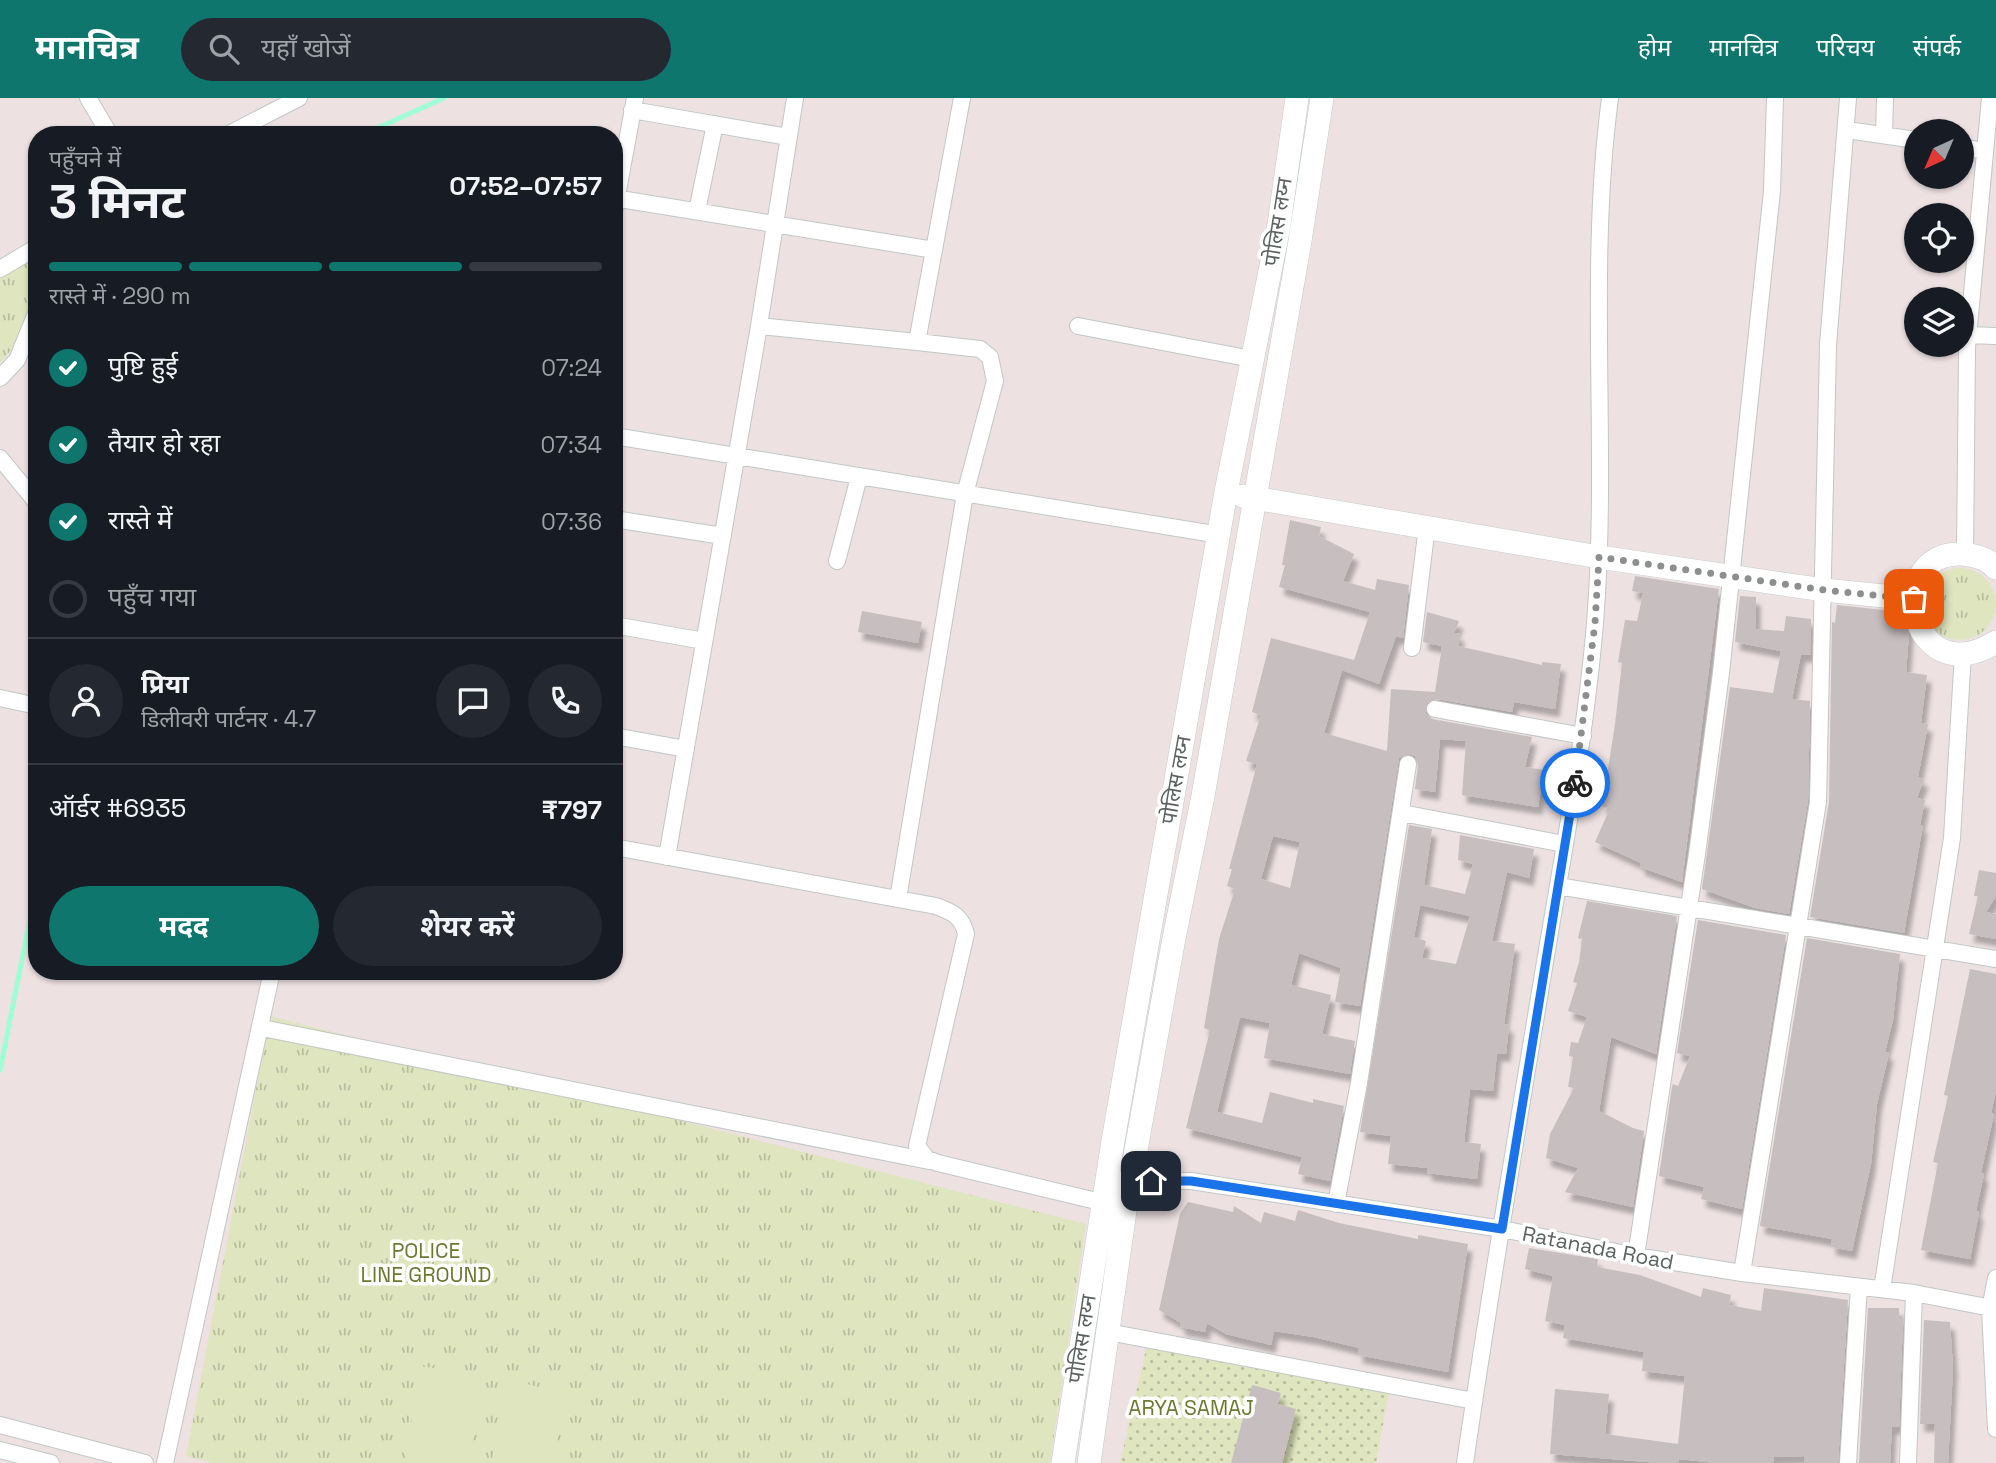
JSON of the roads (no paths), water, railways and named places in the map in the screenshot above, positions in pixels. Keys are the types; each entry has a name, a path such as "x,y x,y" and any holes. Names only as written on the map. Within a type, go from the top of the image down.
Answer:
{"street":[{"path":"88,98 105,126"},
{"path":"245,126 299,98"},
{"path":"667,857 759,326 794,98"},
{"path":"917,342 962,98"},
{"name":"पोलिस लय्न","path":"1063,1463 1107,1179 1226,492 1278,231 1297,98"},
{"path":"1088,1463 1126,1207 1255,498 1322,98"},
{"path":"1465,1463 1583,736 1599,557 1599,224 1602,158 1610,98"},
{"path":"1636,1256 1689,908 1731,575 1772,191 1775,98"},
{"path":"1742,1273 1818,802 1828,345 1848,98"},
{"path":"1884,135 1885,98"},
{"path":"1972,287 1990,98"},
{"path":"623,161 634,104 715,124 789,137"},
{"path":"697,211 715,124"},
{"path":"1847,130 1904,138"},
{"path":"1974,149 1984,150"},
{"path":"1979,192 1996,195"},
{"path":"623,204 697,211 934,250"},
{"path":"0,269 28,252"},
{"path":"759,326 980,349 990,356 995,367 995,381 965,495 898,899"},
{"path":"1077,326 1252,359"},
{"path":"0,378 17,360 28,333"},
{"path":"1974,335 1996,336"},
{"path":"1965,555 1968,357"},
{"path":"623,437 1220,535"},
{"path":"0,458 28,492"},
{"path":"836,561 859,477"},
{"path":"1226,492 1599,557 1824,590 1914,599"},
{"path":"623,520 723,536"},
{"path":"1412,648 1427,526"},
{"path":"1996,568 1976,556 1943,558 1928,567 1916,584 1912,608 1916,624 1930,643 1947,652 1980,652 1996,642"},
{"path":"623,626 704,640"},
{"path":"1882,1289 1952,838 1963,653"},
{"path":"0,698 28,704"},
{"path":"1435,709 1583,736"},
{"path":"623,738 686,749"},
{"path":"1336,1204 1359,1083 1408,764"},
{"path":"1402,813 1564,844"},
{"path":"623,849 936,906 955,914 963,922 966,934 917,1146 928,1158 938,1163"},
{"path":"1558,886 1996,959"},
{"path":"166,1463 270,980"},
{"path":"262,1028 938,1163 1103,1204 1126,1207"},
{"name":"Ratanada Road","path":"1107,1179 1191,1181 1502,1229 1636,1256 1742,1273 1914,1293 1993,1309"},
{"path":"1996,1278 1993,1309 1996,1429"},
{"path":"1848,1463 1859,1287"},
{"path":"1908,1463 1914,1293"},
{"path":"1108,1332 1474,1401"},
{"path":"0,1425 145,1463"},
{"path":"0,1450 51,1463"}],"waterway":[{"path":"382,126 444,98"},
{"path":"0,1070 28,929"}],"park label":[{"name":"POLICE LINE GROUND","path":"426,1263"},
{"name":"ARYA SAMAJ","path":"1191,1408"}]}
